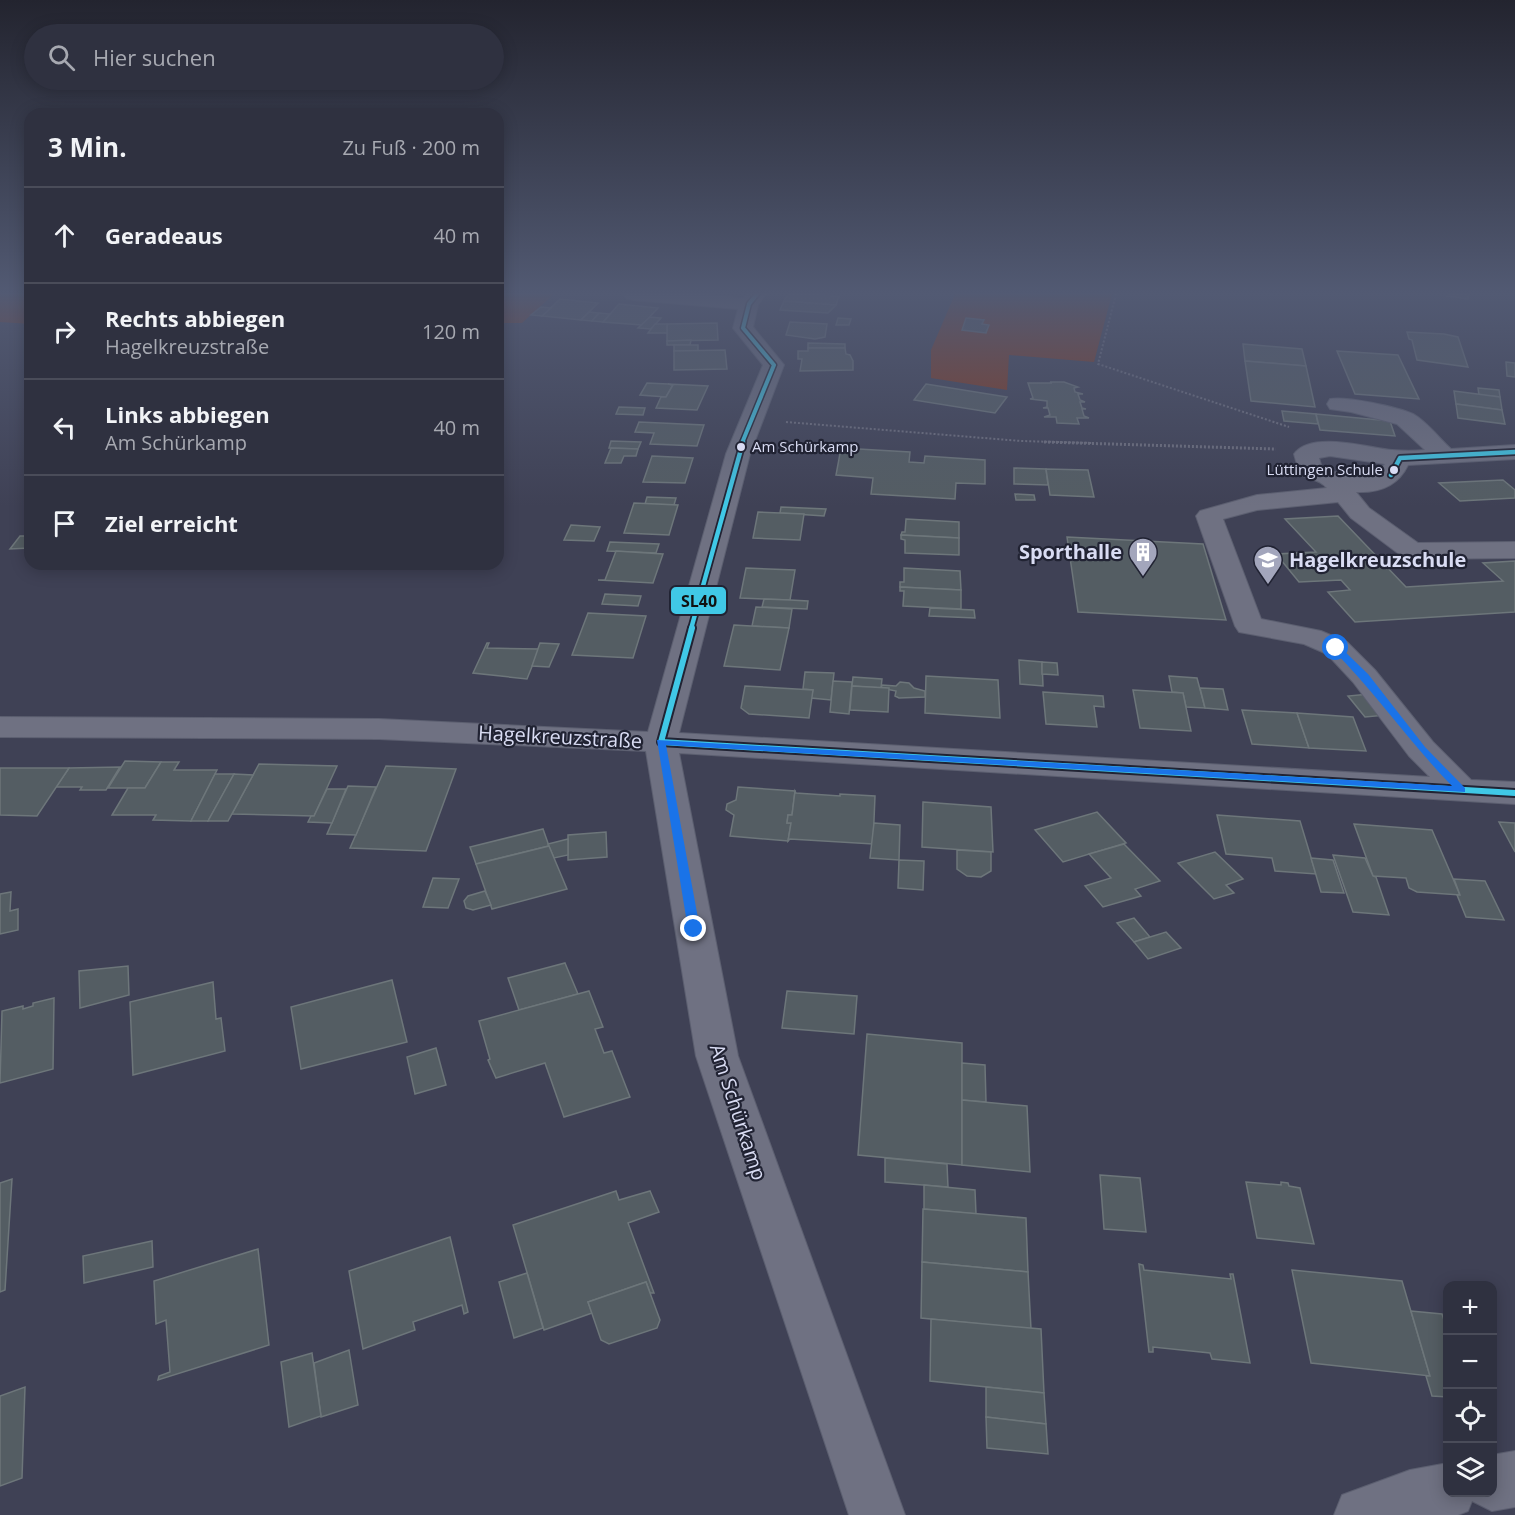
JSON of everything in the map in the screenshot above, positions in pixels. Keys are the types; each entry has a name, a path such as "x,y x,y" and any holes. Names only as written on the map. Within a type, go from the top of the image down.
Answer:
{"street":[{"name":"Am Schürkamp","path":"774,365 738,454 661,742 717,1056 876,1515"},
{"path":"1338,404 1352,405 1405,419 1445,456"},
{"path":"1515,452 1400,458 1359,450 1317,449 1306,454 1311,472 1340,488 1360,513 1412,551 1515,550"},
{"path":"1400,458 1391,475 1375,484 1245,505 1209,516 1249,626 1311,637 1336,648 1364,676 1421,749 1462,790"},
{"name":"Hagelkreuzstraße","path":"0,728 379,729 661,742 1515,793"},
{"path":"1497,1482 1515,1479"},
{"path":"1362,1515 1410,1498 1443,1492"}],"path":[{"path":"1100,365 1292,428"},
{"path":"753,419 1021,441 1274,448 1281,452"}],"shaded area":[{"path":"931,365 1008,365 1007,390 931,378"}],"building":[{"path":"674,365 727,365 727,369 674,370"},
{"path":"801,365 853,365 853,370 800,371"},
{"path":"1246,365 1306,366 1315,407 1251,401"},
{"path":"1343,365 1403,365 1419,399 1355,394"},
{"path":"1506,365 1515,365 1515,377 1507,376"},
{"path":"1050,382 1064,382 1078,387 1074,388 1075,392 1083,394 1078,394 1080,400 1085,402 1080,402 1082,408 1086,409 1082,409 1084,416 1089,418 1077,418 1079,424 1057,423 1056,417 1044,417 1050,415 1048,408 1043,408 1047,407 1047,401 1030,399 1033,398 1028,383 1052,383"},
{"path":"647,383 673,385 666,397 640,395"},
{"path":"668,384 708,386 697,410 656,408 661,397 666,397 673,385"},
{"path":"926,384 1007,397 995,413 914,400"},
{"path":"1478,388 1499,390 1500,397 1479,395"},
{"path":"1454,391 1500,397 1502,410 1456,404"},
{"path":"1456,404 1502,410 1505,424 1458,418"},
{"path":"619,407 645,408 643,415 616,414"},
{"path":"1282,411 1316,414 1318,424 1284,421"},
{"path":"1316,414 1390,421 1395,436 1320,430"},
{"path":"639,422 704,425 697,446 650,444 654,433 635,432"},
{"path":"611,441 641,442 638,449 609,448"},
{"path":"611,448 638,449 636,456 624,456 621,463 605,463"},
{"path":"841,448 910,452 909,462 924,463 925,456 985,460 985,484 956,483 955,499 871,494 873,478 836,475"},
{"path":"652,456 693,458 685,483 643,482"},
{"path":"1014,468 1046,469 1048,485 1014,484"},
{"path":"1046,469 1088,470 1094,497 1050,495"},
{"path":"1503,480 1515,490 1515,498 1460,501 1439,483"},
{"path":"1015,494 1034,495 1035,500 1016,500"},
{"path":"647,497 676,498 674,505 645,504"},
{"path":"634,503 678,505 669,535 624,533"},
{"path":"781,507 826,509 824,516 780,513"},
{"path":"758,512 804,514 800,540 753,538"},
{"path":"1338,516 1406,587 1503,581 1483,563 1515,561 1515,612 1355,622 1328,592 1350,590 1341,580 1299,582 1276,554 1316,552 1285,519"},
{"path":"906,519 959,522 959,538 901,535 905,532"},
{"path":"571,525 600,527 594,541 564,540"},
{"path":"901,535 959,538 959,555 905,553 905,540 901,539"},
{"path":"20,536 24,536 24,548 10,549"},
{"name":"Sporthalle","path":"1067,537 1203,544 1226,620 1078,612"},
{"path":"610,542 659,544 656,553 607,551"},
{"path":"616,551 663,554 653,583 598,580 605,580"},
{"path":"746,568 795,570 790,600 740,598"},
{"path":"904,568 960,571 961,590 900,587 900,582 904,582"},
{"path":"900,587 961,590 961,609 903,606 904,591 900,591"},
{"path":"605,594 641,596 638,606 602,604"},
{"path":"764,599 808,601 807,609 762,607"},
{"path":"756,607 792,609 789,628 752,626"},
{"path":"930,608 974,610 975,618 929,616"},
{"path":"588,613 646,616 633,658 572,655"},
{"path":"734,625 789,628 780,670 724,666"},
{"path":"489,643 487,648 539,649 527,679 473,673"},
{"path":"540,643 559,644 549,667 532,666"},
{"path":"1019,660 1042,662 1043,686 1020,684"},
{"path":"1042,662 1057,663 1058,675 1042,674"},
{"path":"805,672 834,673 831,700 811,698 813,690 803,689"},
{"path":"926,676 998,680 1000,718 925,713"},
{"path":"1169,676 1197,678 1205,708 1186,707 1183,693 1172,692"},
{"path":"853,677 882,679 881,688 852,686"},
{"path":"833,681 852,682 849,714 830,712"},
{"path":"900,682 909,683 914,688 925,691 925,697 899,698 895,696 896,691 881,688 882,685 896,686"},
{"path":"745,686 813,690 809,718 749,714 741,708"},
{"path":"852,686 889,688 888,712 850,710"},
{"path":"1200,688 1223,689 1228,710 1205,708"},
{"path":"1133,690 1183,693 1191,731 1140,728"},
{"path":"1043,692 1103,696 1104,707 1094,706 1097,727 1046,724"},
{"path":"1369,694 1387,715 1365,717 1348,696"},
{"path":"1242,710 1297,713 1309,748 1252,744"},
{"path":"1297,713 1353,717 1366,751 1309,748"},
{"path":"125,761 161,762 145,788 108,788"},
{"path":"161,762 179,762 174,770 217,770 191,821 153,820 156,815 112,815 128,788 145,788"},
{"path":"259,764 337,766 314,816 232,814"},
{"path":"386,766 456,769 426,851 350,848"},
{"path":"120,767 106,790 56,787 69,768"},
{"path":"0,768 69,768 37,816 0,815"},
{"path":"215,774 234,774 208,821 191,821"},
{"path":"234,774 253,775 228,821 208,821"},
{"path":"348,786 376,787 356,835 327,834"},
{"path":"738,787 795,791 792,815 788,815 787,823 791,823 788,841 730,836 734,815 726,810 727,804 736,800"},
{"path":"327,789 346,789 332,823 308,822 311,816 314,816"},
{"path":"795,791 796,793 840,796 840,794 875,796 873,844 790,839 788,841 791,823 787,823 788,815 792,815"},
{"path":"923,802 991,807 993,852 922,847"},
{"path":"1097,812 1126,843 1063,862 1035,830"},
{"path":"1217,815 1300,821 1316,874 1275,871 1272,858 1226,854"},
{"path":"1499,822 1515,823 1515,852"},
{"path":"874,823 900,825 899,860 870,858"},
{"path":"1354,824 1432,830 1460,895 1417,892 1409,888 1406,878 1373,876"},
{"path":"543,829 549,846 476,864 470,847"},
{"path":"606,832 607,857 568,860 568,835"},
{"path":"568,839 568,855 554,858 548,844"},
{"path":"1124,844 1160,881 1135,889 1141,896 1103,907 1085,886 1111,878 1089,854"},
{"path":"549,846 567,889 492,909 476,864"},
{"path":"957,850 991,852 991,871 981,877 967,876 957,869"},
{"path":"1215,852 1243,879 1226,885 1234,893 1214,899 1178,863"},
{"path":"1333,855 1365,858 1373,876 1376,877 1389,915 1353,912"},
{"path":"1311,858 1333,860 1344,893 1321,892"},
{"path":"899,860 924,861 923,890 898,888"},
{"path":"433,878 459,879 448,908 423,907"},
{"path":"1454,879 1485,881 1504,920 1466,917 1457,895 1460,895"},
{"path":"485,891 491,905 473,910 466,908 464,901 468,896"},
{"path":"11,892 10,911 18,909 18,930 0,934 0,894"},
{"path":"1134,918 1150,937 1134,942 1117,923"},
{"path":"1166,932 1181,948 1148,959 1134,942"},
{"path":"565,963 578,994 519,1010 508,978"},
{"path":"128,966 129,995 80,1008 79,971"},
{"path":"392,980 407,1042 301,1069 291,1007"},
{"path":"213,982 216,1019 221,1018 225,1051 133,1075 130,1002"},
{"path":"589,991 603,1027 595,1029 604,1053 612,1051 630,1097 564,1117 545,1063 496,1078 488,1060 490,1059 479,1021"},
{"path":"787,991 857,996 854,1034 782,1028"},
{"path":"54,998 53,1069 0,1083 2,1011 23,1006 23,1009 33,1006 33,1003"},
{"path":"867,1034 962,1043 962,1165 858,1155"},
{"path":"436,1048 446,1085 415,1094 407,1057"},
{"path":"962,1063 985,1065 986,1102 962,1100"},
{"path":"962,1100 1027,1106 1030,1172 962,1165"},
{"path":"885,1158 947,1164 948,1187 885,1182"},
{"path":"1100,1175 1140,1178 1146,1232 1104,1229"},
{"path":"12,1179 5,1290 0,1292 0,1183"},
{"path":"1246,1182 1281,1185 1281,1182 1300,1188 1314,1244 1257,1238"},
{"path":"924,1185 975,1190 976,1214 924,1209"},
{"path":"616,1191 619,1200 650,1191 659,1212 628,1223 654,1293 650,1293 646,1282 588,1302 592,1313 544,1330 513,1225"},
{"path":"923,1209 1026,1218 1028,1272 922,1262"},
{"path":"450,1237 468,1312 464,1314 462,1305 413,1322 415,1330 363,1349 349,1271"},
{"path":"152,1241 153,1267 84,1283 83,1256"},
{"path":"258,1249 269,1345 158,1380 159,1376 170,1372 166,1320 156,1324 154,1281"},
{"path":"922,1262 1028,1272 1031,1329 921,1318"},
{"path":"1139,1264 1143,1265 1144,1270 1231,1279 1230,1274 1233,1274 1250,1363 1212,1359 1210,1353 1153,1347 1153,1352 1149,1352"},
{"path":"1292,1270 1402,1281 1430,1376 1311,1363"},
{"path":"527,1273 543,1328 514,1338 499,1282"},
{"path":"646,1282 660,1320 657,1328 609,1344 601,1340 588,1302"},
{"path":"1411,1311 1442,1314 1443,1317 1443,1397 1432,1396 1426,1376 1430,1376"},
{"path":"931,1319 1041,1329 1044,1393 930,1381"},
{"path":"349,1350 358,1405 321,1417 314,1363"},
{"path":"312,1353 321,1416 289,1427 281,1362"},
{"path":"25,1387 22,1478 0,1486 0,1396"},
{"path":"986,1387 1044,1393 1046,1424 986,1417"},
{"path":"986,1417 1046,1424 1048,1454 987,1448"}],"transit line":[{"name":"SL40","path":"774,365 738,454 661,742 1515,793"},
{"name":"SL40","path":"1391,475 1400,458 1515,452"}],"place":[{"name":"Am Schürkamp","path":"741,447"},
{"name":"Lüttingen Schule","path":"1394,470"},
{"name":"Sporthalle","path":"1143,578"},
{"name":"Hagelkreuzschule","path":"1268,586"}],"route":[{"path":"694,929 661,742 1462,790 1421,749 1364,676 1336,648"}]}
